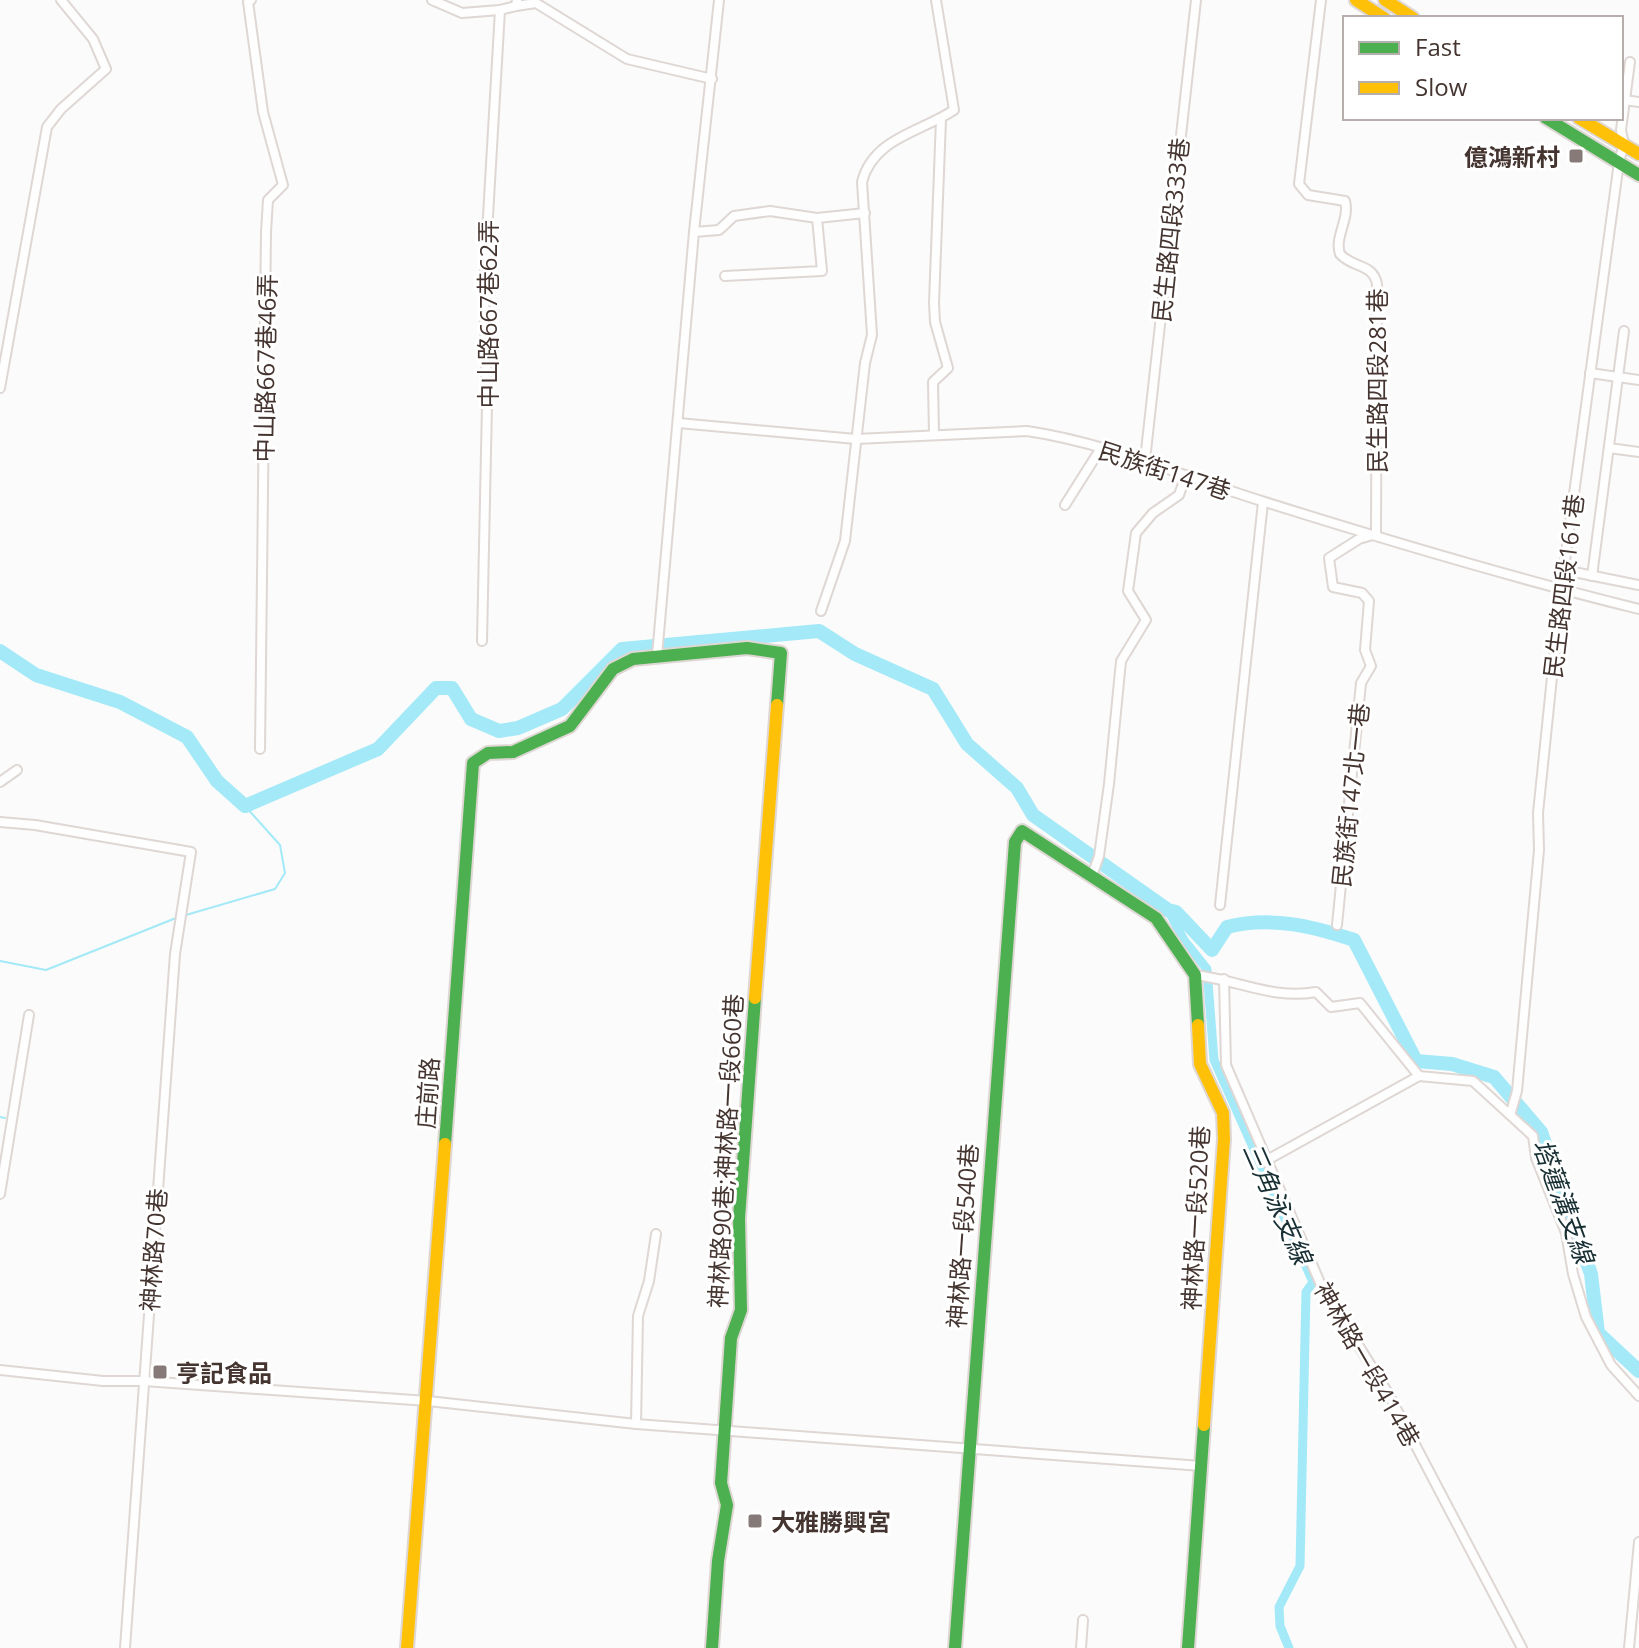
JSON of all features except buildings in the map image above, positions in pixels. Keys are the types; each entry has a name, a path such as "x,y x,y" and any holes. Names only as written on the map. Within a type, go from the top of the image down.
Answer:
{"street":[{"path":"0,388 47,127 61,109 106,69 93,39 61,0"},
{"name":"中山路667巷46弄","path":"251,0 250,33 262,88 263,112 283,185 268,200 266,232 260,749"},
{"path":"432,0 462,13 500,10 516,3 536,3 627,59 712,79"},
{"path":"657,656 694,232 719,0"},
{"path":"821,611 845,541 865,363 872,335 862,182 872,159 890,142 954,110 936,0"},
{"name":"民生路四段333巷","path":"1145,460 1196,0"},
{"name":"民生路四段281巷","path":"1321,0 1299,184 1308,195 1345,201 1347,209 1337,247 1340,254 1375,273 1376,534"},
{"path":"1356,0 1381,16"},
{"path":"1385,0 1410,16"},
{"name":"中山路667巷62弄","path":"482,641 487,405 484,285 500,10"},
{"name":"民生路四段161巷","path":"1623,110 1630,62"},
{"path":"1624,100 1639,102"},
{"path":"934,435 933,382 948,368 935,322 934,303 941,119"},
{"path":"1549,120 1639,175"},
{"path":"1582,120 1639,154"},
{"name":"民生路四段161巷","path":"1511,1112 1517,1091 1539,850 1538,813 1561,590 1619,162 1624,144 1622,120"},
{"path":"694,232 719,230 734,216 770,211 817,218 865,213"},
{"path":"725,276 822,271 817,218"},
{"path":"1592,576 1624,331"},
{"path":"1590,373 1639,380"},
{"name":"民族街147巷","path":"678,423 856,439 1027,431 1145,460 1263,502 1561,590 1639,609"},
{"path":"1065,505 1101,448"},
{"path":"1609,448 1639,452"},
{"path":"1186,475 1179,495 1146,519 1136,533 1128,591 1146,620 1121,661 1099,856 1092,876 1156,918 1195,975 1224,979 1274,995 1296,997 1316,992 1331,1007 1360,1003 1419,1076"},
{"path":"1220,905 1263,502"},
{"name":"民族街147北一巷","path":"1337,925 1361,683 1371,666 1365,650 1369,601 1362,593 1333,587 1328,564 1329,558 1359,539 1376,534"},
{"path":"1564,570 1639,585"},
{"name":"神林路90巷;神林路一段660巷","path":"657,656 747,648 781,653 739,1218 741,1310 731,1338 721,1483 727,1505 718,1561 712,1648"},
{"name":"庄前路","path":"407,1648 428,1401 473,763 488,753 513,752 570,726 613,669 633,659 657,656"},
{"path":"0,782 17,770"},
{"name":"神林路70巷","path":"0,822 35,825 191,852 175,954 125,1648"},
{"name":"神林路一段540巷","path":"955,1648 1015,842 1022,831 1092,876"},
{"name":"神林路一段520巷","path":"1188,1648 1224,1139 1223,1113 1200,1064 1195,975"},
{"name":"神林路一段414巷","path":"1224,979 1226,1065 1321,1285 1388,1393 1522,1648"},
{"path":"0,1194 29,1015"},
{"path":"1267,1160 1419,1076 1473,1081 1511,1112 1533,1136 1536,1158 1566,1233 1573,1274 1586,1317 1611,1365 1639,1396"},
{"path":"0,1123 12,1124"},
{"path":"636,1424 638,1316 649,1281 656,1234"},
{"path":"0,1370 103,1381 144,1381 428,1401 636,1424 1202,1466"},
{"path":"1629,1648 1639,1542"},
{"path":"1081,1648 1083,1620"}],"waterway":[{"name":"塔蓮溝支線","path":"0,651 36,675 120,702 187,737 217,781 245,806 378,749 436,688 452,688 471,719 499,731 518,728 562,709 622,649 819,631 855,654 933,689 967,744 1017,788 1033,815 1168,910 1176,912 1212,950 1227,927 1260,922 1307,927 1354,940 1416,1061 1452,1064 1494,1077 1541,1132 1591,1274 1598,1333 1639,1371"},
{"path":"186,915 275,889 285,873 280,845 245,806"},
{"name":"三角泳支線","path":"1168,910 1184,940 1207,969 1214,1060 1313,1282 1306,1292 1300,1566 1279,1607 1280,1626 1289,1648"},
{"path":"0,961 46,970 176,918"},
{"path":"0,1117 5,1118"}],"traffic: fast":[{"path":"1549,120 1639,175"},
{"path":"445,1144 473,763 488,753 513,752 570,726 613,669 633,659 747,648 781,653 777,705"},
{"path":"955,1648 1015,842 1022,831 1156,918 1195,975 1198,1025"},
{"path":"712,1648 718,1561 727,1505 721,1483 731,1338 741,1310 739,1218 755,998"},
{"path":"1188,1648 1204,1425"}],"traffic: slow":[{"path":"1356,0 1381,16"},
{"path":"1385,0 1410,16"},
{"path":"1582,120 1639,154"},
{"path":"755,998 777,705"},
{"path":"1198,1025 1200,1064 1223,1113 1224,1139 1204,1425"},
{"path":"407,1648 445,1144"}],"place":[{"name":"億鴻新村","path":"1576,156"},
{"name":"亨記食品","path":"160,1372"},
{"name":"大雅勝興宮","path":"755,1521"}]}
